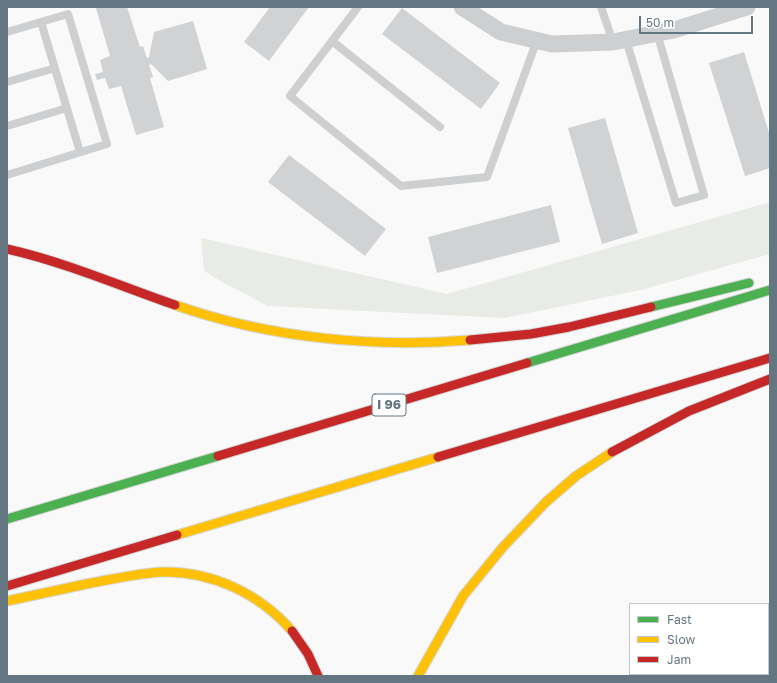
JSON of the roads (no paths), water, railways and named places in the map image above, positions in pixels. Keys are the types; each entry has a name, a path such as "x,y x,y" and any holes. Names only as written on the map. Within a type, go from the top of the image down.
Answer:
{"highway":[{"path":"7,249 29,254 225,321 278,331 351,340 451,342 540,333 755,282"},
{"name":"I 96","path":"7,519 770,290"},
{"path":"7,586 770,358"},
{"path":"418,676 463,596 503,547 546,502 576,476 620,447 689,411 770,379"},
{"path":"7,601 134,575 186,573 206,577 233,586 263,603 295,635 308,654 318,676"}],"street":[{"path":"462,7 501,32 552,44 620,41 674,30 747,7"}],"lane":[{"path":"358,7 290,96 401,186 487,177 537,40"},
{"path":"601,7 620,41 676,203 704,195 657,33"},
{"path":"7,32 68,14 107,144 7,175"},
{"path":"41,22 80,152"},
{"path":"332,41 440,127"},
{"path":"7,82 55,68"},
{"path":"7,126 67,108"}]}
